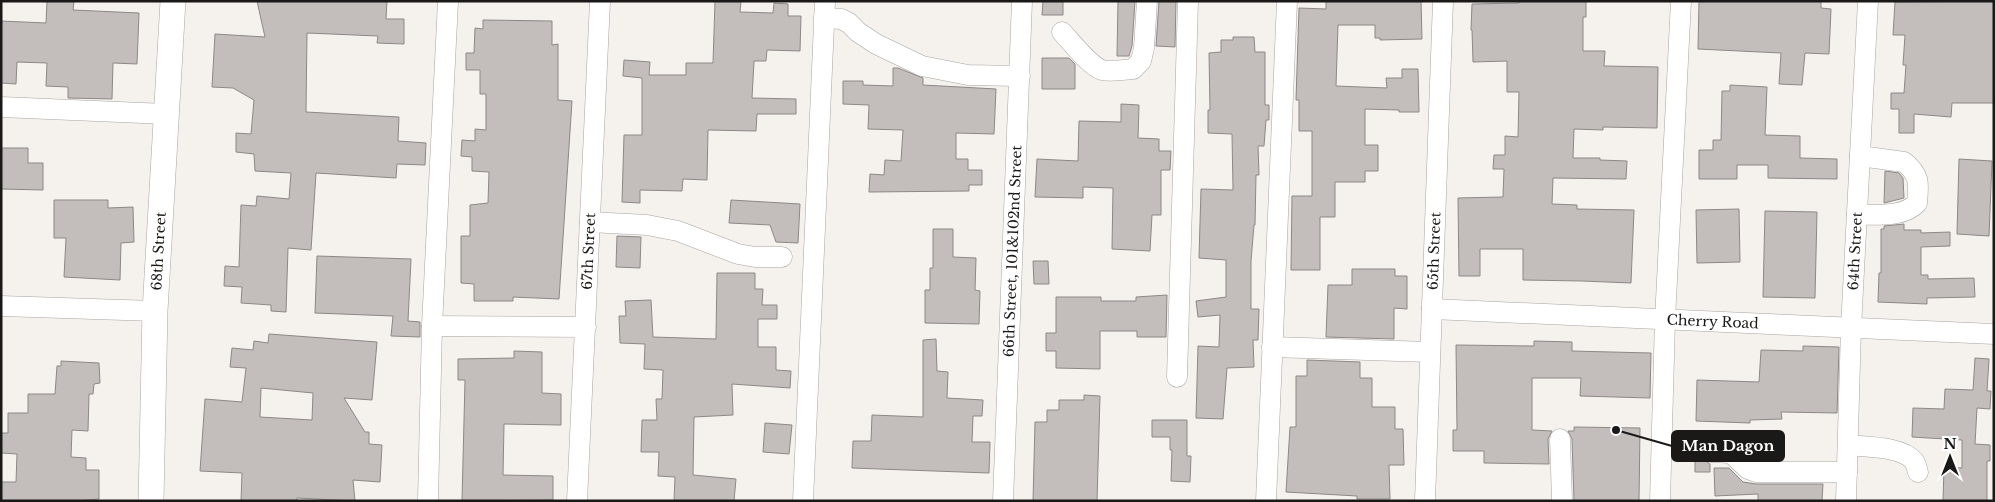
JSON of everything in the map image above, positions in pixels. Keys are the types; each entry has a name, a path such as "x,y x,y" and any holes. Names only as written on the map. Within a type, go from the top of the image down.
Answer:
{"main road":[{"name":"68th Street","path":"151,501 155,311 173,1"}],"street":[{"path":"428,501 432,326 448,1"},
{"name":"67th Street","path":"577,501 600,1"},
{"name":"66th Street, 101&102nd Street","path":"1003,501 1022,1"},
{"path":"1062,32 1080,50 1089,63 1101,70 1133,70 1141,61 1144,48 1147,1"},
{"path":"1177,377 1188,1"},
{"path":"1266,501 1287,1"},
{"name":"65th Street","path":"1425,501 1443,1"},
{"path":"1660,501 1665,320 1681,1"},
{"name":"64th Street","path":"1846,501 1851,328 1868,1"},
{"path":"803,501 825,10 849,23 858,32 876,44 922,66 968,75 1020,76"},
{"path":"1,107 166,114"},
{"path":"1857,215 1891,214 1907,211 1917,203 1919,186 1917,176 1904,162 1860,156"},
{"path":"590,222 647,225 678,230 738,254 755,257 782,257"},
{"path":"1,306 155,311"},
{"name":"Cherry Road","path":"1432,309 1994,334"},
{"path":"432,326 586,327"},
{"path":"1272,347 1430,352"},
{"path":"1560,439 1562,501"},
{"path":"1848,445 1882,448 1909,456 1915,462 1918,472"},
{"path":"1711,452 1731,453 1748,469 1756,472 1847,472"}],"building":[{"path":"47,1 74,1 73,10 139,13 137,64 113,63 112,99 68,98 68,87 46,86 47,63 17,62 16,84 1,83 1,21 46,23"},
{"path":"257,1 387,1 386,19 404,19 404,44 377,43 378,36 307,33 306,112 399,117 398,141 426,143 425,165 397,164 396,178 316,173 311,250 288,248 286,312 271,311 271,305 241,303 242,287 224,286 225,266 239,267 241,205 256,206 257,196 289,199 291,173 255,171 254,154 236,152 236,133 251,134 254,100 233,88 212,87 215,34 265,37"},
{"path":"715,1 741,1 740,12 773,13 774,3 788,4 788,16 801,16 800,51 767,50 766,61 754,61 752,98 796,99 796,114 757,114 756,131 708,130 707,180 683,179 682,191 640,190 640,203 622,202 624,135 642,135 642,78 623,76 624,60 650,62 649,75 686,75 686,63 713,63"},
{"path":"1043,1 1063,1 1063,15 1042,15"},
{"path":"1118,1 1135,1 1132,46 1129,56 1117,56"},
{"path":"1159,1 1176,1 1175,47 1156,46"},
{"path":"1326,1 1421,1 1422,39 1380,40 1380,38 1375,38 1375,25 1338,25 1336,86 1387,88 1386,78 1402,78 1402,69 1418,69 1419,112 1365,109 1365,145 1378,145 1378,171 1365,171 1365,182 1335,182 1335,217 1320,217 1320,270 1291,270 1292,196 1312,196 1312,131 1299,131 1299,100 1296,100 1299,8 1326,9"},
{"path":"1519,1 1586,1 1586,17 1583,17 1583,51 1605,51 1604,66 1658,67 1657,128 1603,127 1603,130 1574,129 1573,158 1627,161 1626,179 1553,178 1552,204 1577,205 1577,209 1634,210 1631,283 1523,280 1523,249 1480,249 1480,276 1459,276 1458,198 1503,197 1504,169 1493,169 1494,155 1505,155 1505,136 1518,137 1519,92 1507,92 1507,61 1473,62 1472,4 1519,3"},
{"path":"1699,1 1821,1 1821,8 1831,9 1829,54 1805,53 1802,85 1779,84 1781,53 1698,49"},
{"path":"1994,1 1994,103 1952,103 1951,117 1914,114 1914,133 1899,133 1899,109 1891,109 1891,93 1904,93 1906,65 1903,65 1905,35 1893,35 1895,2"},
{"path":"483,20 552,21 552,45 558,44 558,100 572,101 559,299 513,297 513,301 474,301 474,284 461,283 461,236 470,236 470,205 488,203 489,172 472,171 472,157 461,156 462,140 475,141 475,129 486,130 486,94 480,94 480,70 466,70 466,53 474,53 475,28 483,29"},
{"path":"1233,37 1254,37 1255,52 1265,52 1265,105 1269,105 1269,120 1266,120 1264,146 1258,146 1259,175 1256,175 1255,225 1251,261 1251,309 1259,309 1258,340 1253,340 1254,367 1227,368 1223,419 1196,418 1198,346 1219,347 1220,315 1198,317 1196,301 1226,297 1226,260 1199,258 1201,189 1233,190 1232,134 1208,133 1208,110 1210,110 1209,53 1221,52 1221,40 1233,40"},
{"path":"1042,58 1069,58 1075,64 1075,89 1042,89"},
{"path":"893,68 898,68 923,78 923,85 996,89 994,134 956,133 956,159 968,159 968,170 982,170 982,185 969,185 969,191 869,192 870,174 884,175 885,160 901,161 903,130 868,129 869,105 843,104 843,81 863,81 863,85 893,86"},
{"path":"1730,85 1767,87 1765,135 1800,136 1800,158 1837,159 1837,179 1768,178 1768,165 1737,165 1737,179 1699,179 1699,150 1713,150 1713,140 1721,140 1722,91 1730,91"},
{"path":"1121,104 1139,105 1138,138 1159,139 1159,151 1171,151 1170,170 1161,170 1161,215 1152,215 1150,251 1112,249 1113,188 1083,187 1083,198 1035,197 1037,159 1078,161 1079,121 1121,122"},
{"path":"1,148 28,148 28,163 43,163 43,190 1,189"},
{"path":"1959,159 1992,161 1989,236 1957,234"},
{"path":"1885,171 1899,173 1903,178 1904,198 1884,203"},
{"path":"54,200 108,200 108,208 133,207 134,242 121,243 120,280 64,277 66,238 54,238"},
{"path":"731,200 800,204 798,243 776,242 770,225 729,223"},
{"path":"1739,209 1740,262 1697,263 1696,210"},
{"path":"1765,211 1817,212 1815,298 1763,297"},
{"path":"1904,224 1904,230 1921,230 1921,233 1950,232 1950,246 1921,247 1921,275 1928,275 1928,279 1974,278 1975,297 1927,298 1927,304 1878,302 1879,273 1881,273 1881,229 1884,229 1884,226"},
{"path":"933,229 953,229 953,257 976,258 975,290 980,291 979,324 925,323 925,290 930,290 930,268 933,268"},
{"path":"617,236 641,237 640,268 616,267"},
{"path":"317,256 411,259 408,321 420,322 420,337 391,336 393,316 315,313"},
{"path":"1033,261 1048,261 1049,284 1034,284"},
{"path":"1352,269 1395,269 1395,276 1407,276 1407,309 1394,308 1394,339 1326,337 1328,285 1352,285"},
{"path":"717,273 755,273 755,289 763,289 762,305 777,305 777,319 758,319 758,347 776,347 776,370 791,371 790,388 732,384 733,415 694,417 693,475 736,479 734,501 674,501 675,477 658,476 659,452 641,452 642,420 657,420 656,399 662,399 663,370 644,369 645,344 620,343 619,316 626,316 625,301 651,300 653,337 716,339"},
{"path":"1167,295 1166,337 1137,337 1137,331 1100,331 1100,369 1056,368 1056,351 1046,351 1046,333 1056,333 1056,297 1101,297 1101,301 1136,301 1136,297"},
{"path":"269,334 377,342 372,400 344,398 365,432 369,432 369,444 382,445 380,482 353,480 355,501 297,498 297,501 241,501 242,473 200,471 205,399 242,402 246,368 230,367 232,348 253,350 254,341 268,343","holes":["261,388 313,393 312,420 260,417"]},
{"path":"936,339 937,371 948,372 947,398 983,400 982,416 973,416 972,442 990,442 989,473 852,468 853,441 871,441 872,415 923,417 923,340"},
{"path":"1534,341 1572,342 1572,351 1651,353 1650,398 1580,396 1581,378 1532,378 1532,430 1552,431 1548,439 1549,464 1484,463 1484,451 1453,451 1453,430 1457,430 1456,345 1534,346"},
{"path":"1803,346 1839,347 1837,413 1781,412 1782,419 1750,420 1750,423 1696,421 1697,380 1759,382 1761,350 1803,351"},
{"path":"514,351 542,352 542,393 561,394 561,425 504,424 503,475 553,476 553,500 462,501 465,380 458,380 458,359 514,358"},
{"path":"1975,358 1989,359 1987,391 1991,391 1990,409 1977,408 1975,444 1990,445 1990,461 1987,461 1987,501 1943,501 1944,467 1962,468 1962,440 1912,437 1913,408 1944,409 1945,389 1973,390"},
{"path":"1307,360 1360,362 1360,378 1372,378 1372,407 1395,407 1395,429 1403,429 1404,465 1389,465 1390,499 1357,499 1357,496 1286,492 1290,427 1296,427 1296,376 1307,376"},
{"path":"61,361 99,363 100,383 94,384 93,394 89,394 88,431 72,430 71,457 86,458 86,470 99,470 99,499 75,501 1,501 1,482 16,482 17,454 1,453 1,433 8,433 8,413 28,413 28,394 55,394 57,366 61,366"},
{"path":"1084,395 1100,396 1097,501 1033,501 1035,422 1047,422 1047,410 1059,410 1059,400 1084,400"},
{"path":"1152,420 1187,420 1187,456 1191,456 1190,482 1171,481 1172,450 1170,450 1170,437 1152,437"},
{"path":"765,423 792,425 789,454 763,452"},
{"path":"1574,427 1640,428 1639,501 1574,501 1572,439 1568,431 1574,431"},
{"path":"1695,449 1700,449 1701,458 1710,464 1710,472 1695,472"},
{"path":"1714,468 1729,468 1743,482 1756,484 1823,484 1822,501 1758,501 1758,494 1715,496"}],"place":[{"name":"Man Dagon","path":"1616,430"}]}
